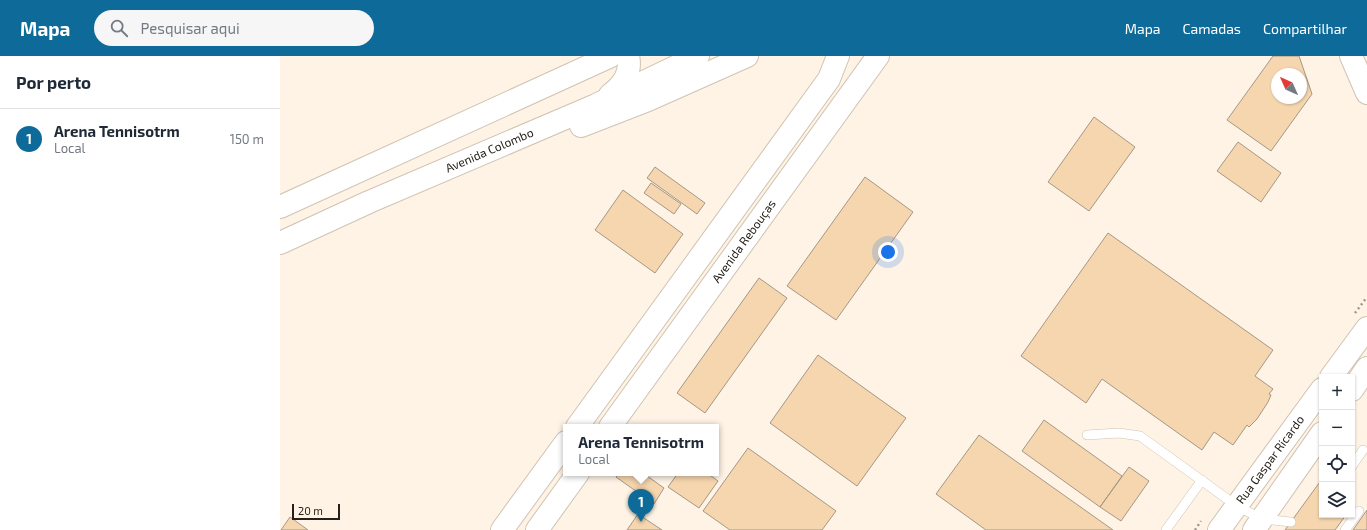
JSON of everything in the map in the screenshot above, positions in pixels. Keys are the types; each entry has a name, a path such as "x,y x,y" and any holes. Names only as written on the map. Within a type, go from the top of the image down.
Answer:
{"main road":[{"path":"280,207 611,56"},
{"path":"596,105 618,89 624,82 630,62 628,56"},
{"name":"Avenida Colombo","path":"280,243 370,202 596,105 698,56"},
{"path":"370,202 503,157 648,100 747,56"},
{"path":"579,424 829,79 838,56"},
{"name":"Avenida Rebouças","path":"612,424 878,56"},
{"path":"1351,56 1367,93"},
{"path":"829,79 851,94"},
{"path":"1333,374 1367,328"},
{"path":"625,361 646,376"},
{"path":"1355,386 1367,368"},
{"name":"Rua Gaspar Ricardo","path":"1219,530 1319,393"},
{"path":"1258,525 1319,437"},
{"path":"502,530 563,446"},
{"path":"537,530 576,476"}],"lane":[{"path":"1087,435 1120,433 1140,436 1237,506 1258,525 1291,522"},
{"path":"1355,462 1363,450"},
{"path":"1166,530 1202,480"},
{"path":"1346,530 1359,512"}],"building":[{"path":"1273,56 1299,56 1303,68 1271,68 1271,104 1305,104 1271,151 1227,120"},
{"path":"1307,79 1312,94 1307,101"},
{"path":"1094,117 1135,147 1089,211 1048,182"},
{"path":"1238,142 1281,173 1261,202 1217,171"},
{"path":"655,167 705,203 697,214 647,178"},
{"path":"865,177 913,212 836,320 787,286"},
{"path":"651,183 681,204 674,214 644,193"},
{"path":"623,190 683,234 655,273 595,230"},
{"path":"1108,233 1273,350 1255,376 1273,389 1269,394 1271,395 1257,419 1249,427 1247,425 1233,445 1214,432 1202,450 1102,379 1086,403 1021,356"},
{"path":"759,278 787,298 705,413 677,393"},
{"path":"818,355 906,418 857,486 770,423"},
{"path":"1044,420 1122,476 1100,507 1022,451"},
{"path":"979,435 1113,530 986,530 936,494"},
{"path":"748,448 836,511 822,530 730,530 703,511"},
{"path":"1129,467 1149,481 1121,521 1100,507"},
{"path":"647,476 664,488 654,504 616,477"},
{"path":"676,476 711,476 718,481 699,508 668,487"},
{"path":"1319,483 1319,518 1344,518 1335,530 1285,530"},
{"path":"1367,510 1367,530 1353,530"},
{"path":"638,514 662,530 627,530"},
{"path":"290,517 308,530 281,530"}],"place":[{"name":"Arena Tennisotrm","path":"641,522"}]}
